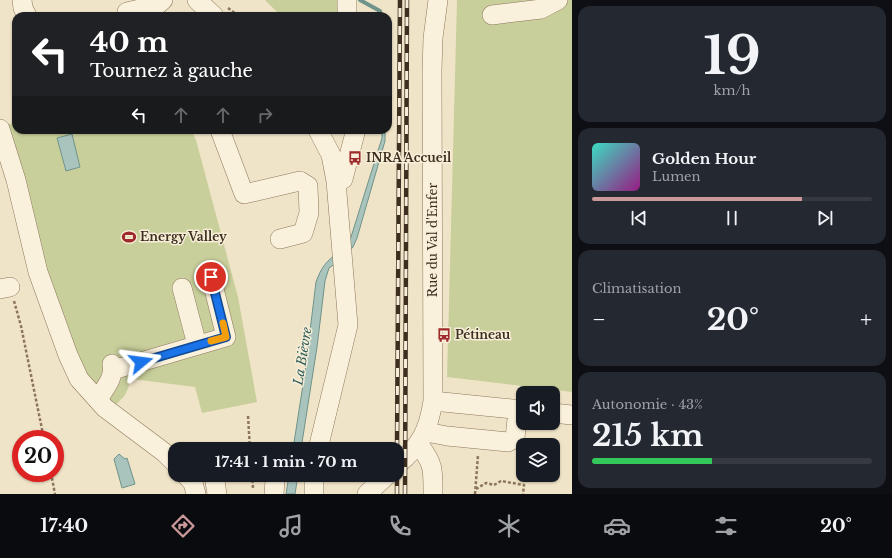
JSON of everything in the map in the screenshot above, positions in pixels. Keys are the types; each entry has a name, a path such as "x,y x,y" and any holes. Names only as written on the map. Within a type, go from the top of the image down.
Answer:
{"street":[{"path":"22,0 25,12"},
{"path":"127,12 157,5 163,0"},
{"path":"198,0 210,12"},
{"name":"Rue du Val d'Enfer","path":"422,438 431,417 433,401 432,72 433,38 438,0"},
{"path":"492,15 541,9 558,0"},
{"path":"0,129 16,180 38,272 68,355 79,379 105,408 168,455"},
{"path":"222,134 244,194 300,181 308,186 309,213 303,233 280,239"},
{"path":"320,134 331,155 336,181 348,325 320,442"},
{"path":"336,181 343,179 355,134"},
{"path":"98,399 110,381 112,367 226,337 211,277"},
{"path":"182,288 197,345"},
{"path":"433,401 516,410"},
{"path":"560,414 572,415"},
{"path":"404,457 422,438 479,439 508,442 515,438 516,430"},
{"path":"422,438 433,474 433,494"},
{"path":"215,482 217,494"},
{"path":"314,482 314,494"},
{"path":"367,494 380,482"}],"path":[{"path":"5,288 21,326 42,430"},
{"path":"248,416 250,442"},
{"path":"475,494 479,439"},
{"path":"476,490 486,483 494,486 501,481 524,485 523,494"},
{"path":"53,482 55,494"},
{"path":"253,482 253,488"}],"green space":[{"path":"265,0 341,0 340,12 277,12"},
{"path":"457,0 572,0 572,392 560,391 560,386 522,386 447,377"},
{"name":"Energy Valley","path":"12,123 12,134 193,134 196,140 238,297 257,402 202,413 195,387 132,379 125,395 114,407 88,377 76,355 46,277 7,125"}],"water":[{"path":"72,134 80,167 66,171 57,138"},
{"path":"382,134 385,134 385,141 357,238 353,247 346,253"},
{"path":"339,252 340,258 329,268 325,281 317,347 302,442 294,442 305,372 316,282 324,265"},
{"path":"119,454 125,459 127,458 135,484 122,488 114,459"},
{"path":"288,482 297,482 295,494 286,494"}],"waterway":[{"path":"360,0 380,11"}],"railway":[{"path":"397,442 400,0"},
{"path":"405,494 407,0"},
{"path":"397,482 397,494"}],"slow traffic":[{"path":"211,341 226,337 223,323"}],"place":[{"name":"INRA Accueil","path":"355,158"},
{"name":"Energy Valley","path":"129,237"},
{"name":"Pétineau","path":"444,335"}],"route":[{"path":"141,362 226,337 211,277"}],"water label":[{"name":"La Bièvre","path":"302,356"}]}
